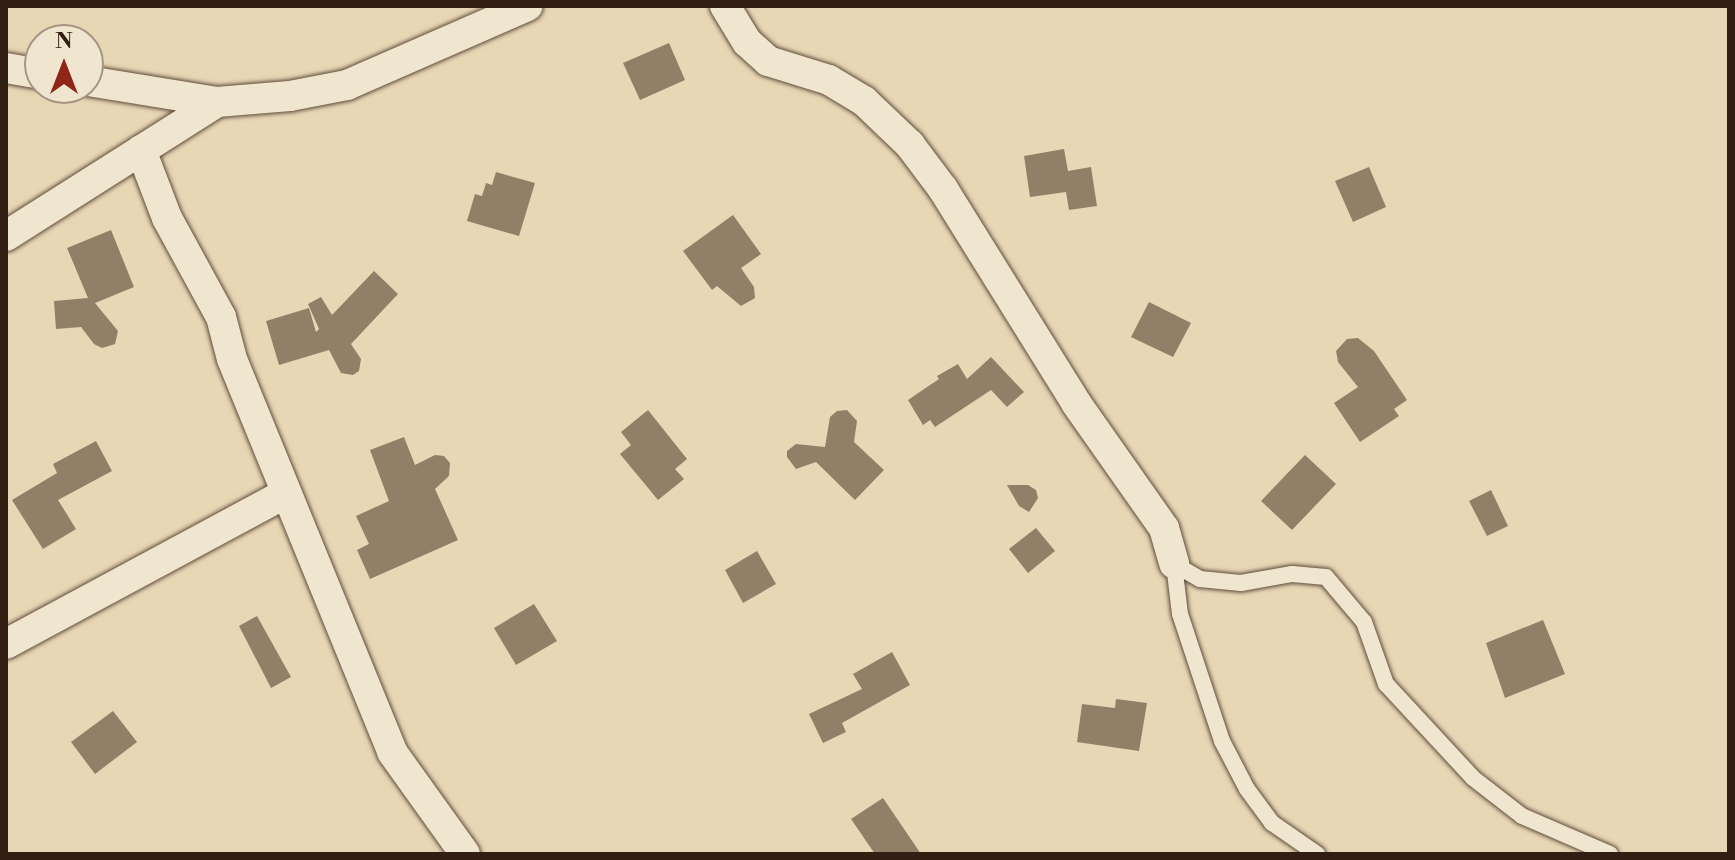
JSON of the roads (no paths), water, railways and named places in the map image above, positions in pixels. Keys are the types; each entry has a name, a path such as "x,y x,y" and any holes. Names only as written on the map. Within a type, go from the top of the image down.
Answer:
{"street":[{"path":"104,84 217,102 290,96 347,85 400,65 528,6"},
{"path":"725,6 747,42 768,61 829,80 864,101 910,145 943,189 1076,403 1164,528 1174,564"},
{"path":"6,236 217,102"},
{"path":"141,150 167,218 221,317 232,359 392,752 465,854"},
{"path":"6,644 286,493"}],"lane":[{"path":"1174,564 1180,614 1222,741 1247,789 1272,823 1317,854"},
{"path":"1174,564 1200,579 1228,582 1292,574 1326,577 1364,622 1386,684 1473,778 1522,816 1610,854"}]}
